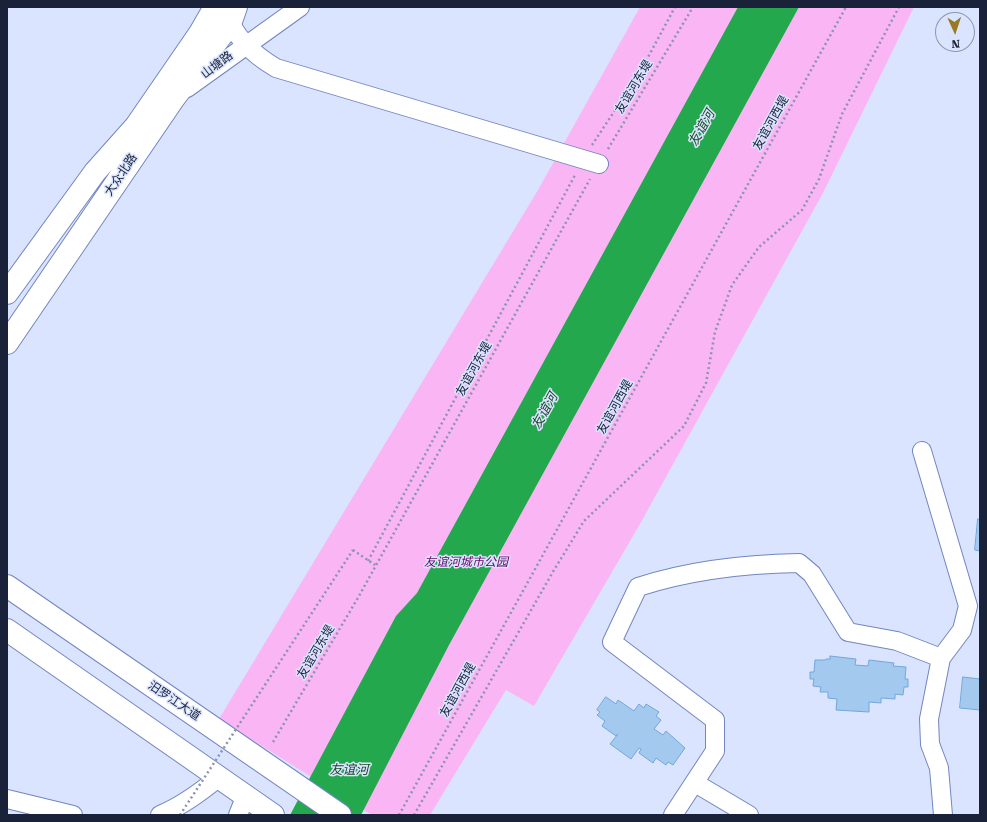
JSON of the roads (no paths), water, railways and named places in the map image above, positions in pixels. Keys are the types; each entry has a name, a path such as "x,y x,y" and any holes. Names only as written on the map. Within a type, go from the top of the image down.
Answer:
{"main road":[{"name":"大众北路","path":"7,343 166,96 215,7"},
{"name":"大众北路","path":"7,293 95,172 136,126 195,70 235,24"},
{"name":"汨罗江大道","path":"7,586 340,815"},
{"path":"7,630 273,815"}],"street":[{"name":"山塘路","path":"166,96 235,24 278,7"},
{"name":"山塘路","path":"235,24 300,7"},
{"path":"235,24 261,58 276,68 591,162"},
{"path":"922,451 968,606 962,630 941,658 929,719 930,744 939,768 943,815"},
{"path":"673,815 715,751 715,720 612,642 638,587 669,577 752,564 799,563 812,574 848,632 897,641 941,658"},
{"path":"160,815 172,810 204,790 219,777"},
{"path":"695,782 749,815"},
{"path":"238,815 246,795"},
{"path":"7,799 73,815"}],"water":[{"name":"友谊河","path":"738,7 799,7 449,645 361,815 290,815 396,616 417,593"}],"park label":[{"name":"友谊河城市公园","path":"466,562"}]}
